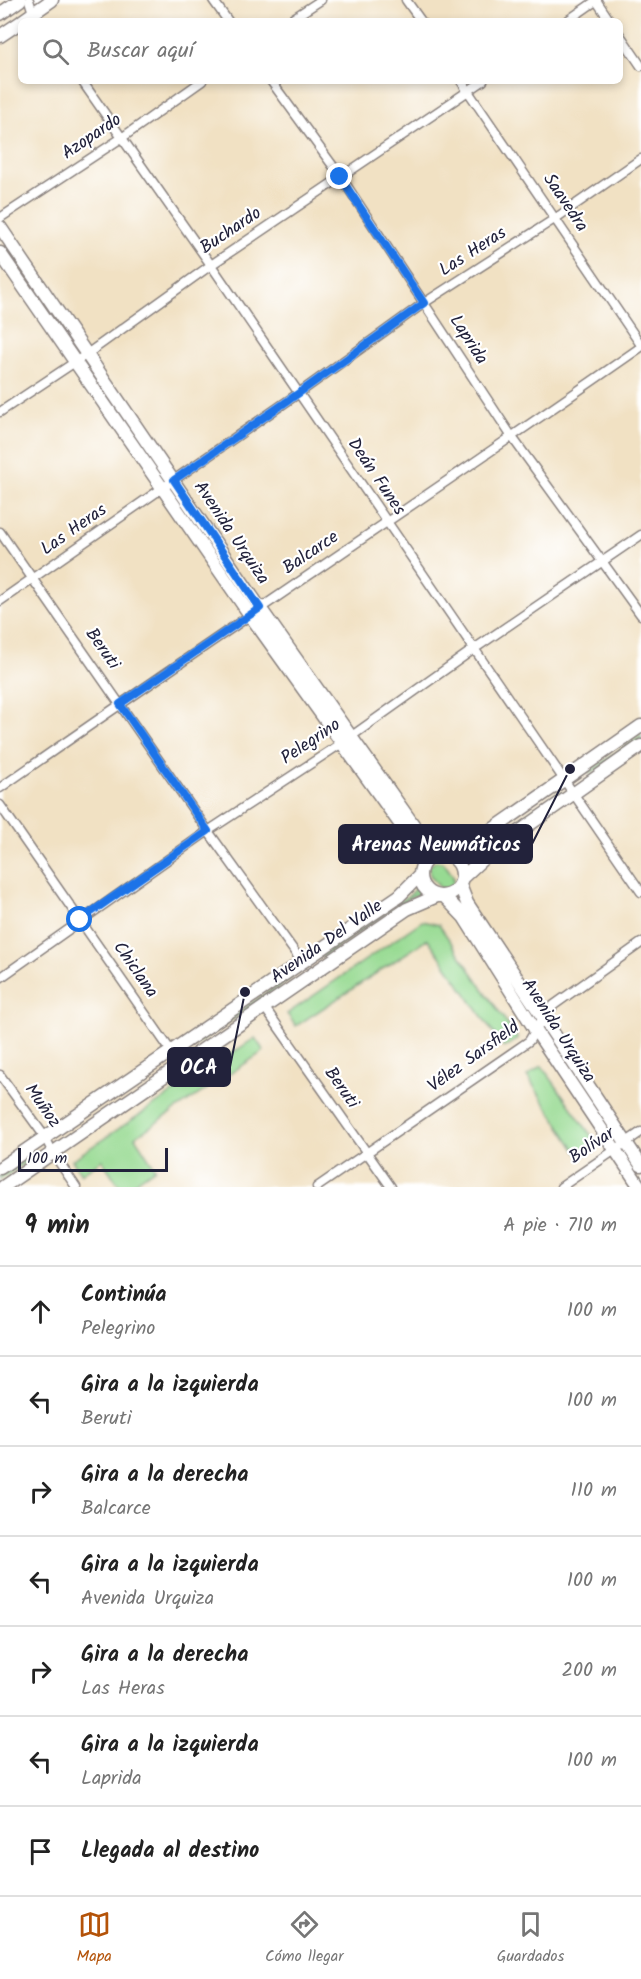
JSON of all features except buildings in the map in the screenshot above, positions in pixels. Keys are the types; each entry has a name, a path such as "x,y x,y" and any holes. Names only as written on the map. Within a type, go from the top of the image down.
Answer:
{"main road":[{"path":"0,14 20,0"},
{"path":"36,17 52,0"},
{"path":"0,36 18,23"},
{"name":"Avenida Urquiza","path":"0,227 174,480 255,611 346,739 417,830 442,855"},
{"path":"0,253 161,488 255,611"},
{"path":"641,726 482,837 442,855 430,857 425,862 420,875 425,889 441,896 451,894 489,853 641,746"},
{"path":"346,739 425,862"},
{"path":"442,855 450,856 460,865 461,881"},
{"name":"Avenida Del Valle","path":"0,1168 399,896 420,875"},
{"name":"Avenida Urquiza","path":"461,881 467,903 544,1016 641,1166"},
{"name":"Avenida Urquiza","path":"441,896 464,917 536,1031 640,1187"},
{"name":"Avenida Del Valle","path":"3,1187 407,909 418,902 441,896"}],"street":[{"path":"29,0 36,17"},
{"path":"213,0 226,18"},
{"path":"294,18 321,0"},
{"path":"406,0 418,18"},
{"path":"571,18 596,0 608,18"},
{"path":"623,39 641,66"},
{"name":"Deán Funes","path":"84,84 123,137 641,892"},
{"name":"Azopardo","path":"0,218 123,137 198,84"},
{"name":"Laprida","path":"273,84 340,177 512,437 641,615"},
{"name":"Saavedra","path":"463,84 641,346"},
{"name":"Buchardo","path":"0,412 87,354 211,265 478,84"},
{"name":"Las Heras","path":"0,601 424,303 556,218 641,159"},
{"name":"Balcarce","path":"0,788 641,346"},
{"name":"Beruti","path":"0,532 302,962"},
{"name":"Pelegrino","path":"0,978 208,831 346,739 641,534"},
{"name":"Chiclana","path":"0,805 171,1051 183,1063"},
{"name":"Vélez Sarsfield","path":"317,1187 529,1041 544,1016 554,1005 641,943"},
{"name":"Beruti","path":"265,1008 391,1187"},
{"name":"Muñoz","path":"0,1075 45,1137 53,1154 76,1187"},
{"name":"Bolívar","path":"561,1187 641,1132"}],"green space":[{"path":"93,374 157,467 156,468 91,375"},
{"path":"641,735 641,739 590,774 588,772"},
{"path":"560,791 562,793 475,853 463,867 456,856 473,851"},
{"path":"436,861 444,863 453,876 453,885 448,889 440,888 430,875 429,866"},
{"path":"418,883 426,893 413,896 323,957 321,954 411,894"},
{"path":"422,921 439,925 518,1039 504,1048 428,939 296,1026 287,1014"},
{"path":"291,976 292,978 196,1045 194,1042"},
{"path":"548,1035 614,1132 612,1134 545,1037"},
{"path":"255,1038 264,1051 135,1137 155,1168 128,1187 120,1187 102,1160 81,1174 72,1160"},
{"path":"542,1066 598,1145 580,1157 527,1076"},
{"path":"36,1152 38,1154 0,1180 0,1176"}],"place":[{"name":"Arenas Neumáticos","path":"570,769"},
{"name":"OCA","path":"245,992"}],"route":[{"path":"80,920 208,831 120,704 260,608 174,480 424,303 340,177"}]}
